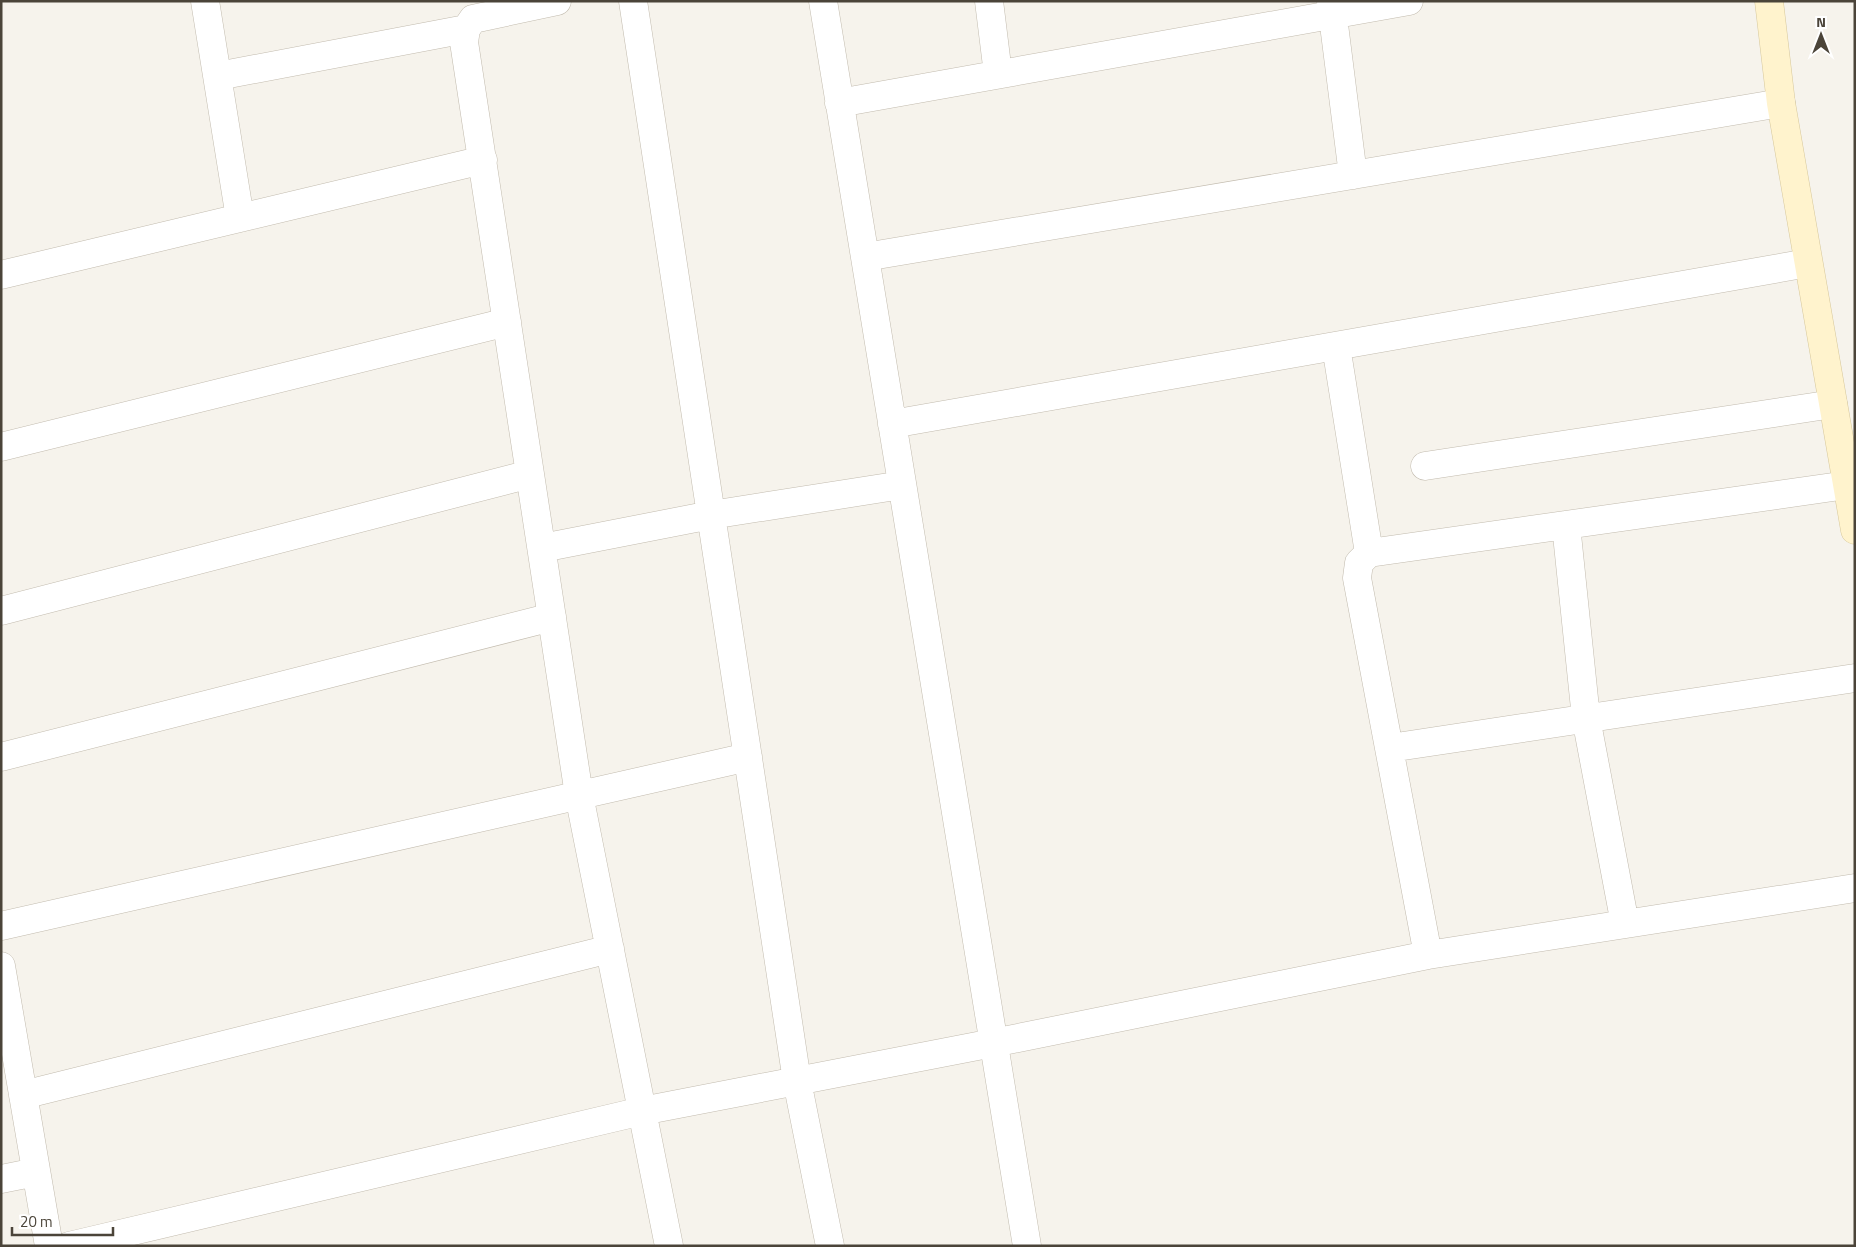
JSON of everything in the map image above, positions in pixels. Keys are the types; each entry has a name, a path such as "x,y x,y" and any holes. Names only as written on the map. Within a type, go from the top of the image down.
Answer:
{"street":[{"path":"205,1 240,218"},
{"path":"557,1 473,19 466,29 464,42 579,795 669,1246"},
{"path":"633,1 797,1081 830,1246"},
{"path":"823,1 1027,1246"},
{"path":"989,1 998,74"},
{"path":"839,103 998,74 1332,8 1409,1"},
{"path":"1769,1 1781,103 1808,263 1833,404 1848,448 1847,485 1855,530"},
{"path":"1332,8 1353,175"},
{"path":"218,76 466,29"},
{"path":"865,257 1781,103"},
{"path":"1,275 483,160"},
{"path":"892,424 1808,263"},
{"path":"1,446 507,322"},
{"path":"1336,346 1369,553"},
{"path":"1425,466 1833,404"},
{"path":"1,611 530,474"},
{"path":"542,548 711,515 902,485"},
{"path":"1428,955 1357,578 1359,563 1369,553 1847,485"},
{"path":"1566,525 1586,718 1625,924"},
{"path":"1,756 552,617"},
{"path":"1390,748 1855,678"},
{"path":"1,926 748,757"},
{"path":"69,1246 642,1111 994,1043 1428,955 1855,888"},
{"path":"14,1080 610,949"},
{"path":"1,966 14,1080 36,1172 49,1246"},
{"path":"1,1179 36,1172"}]}
